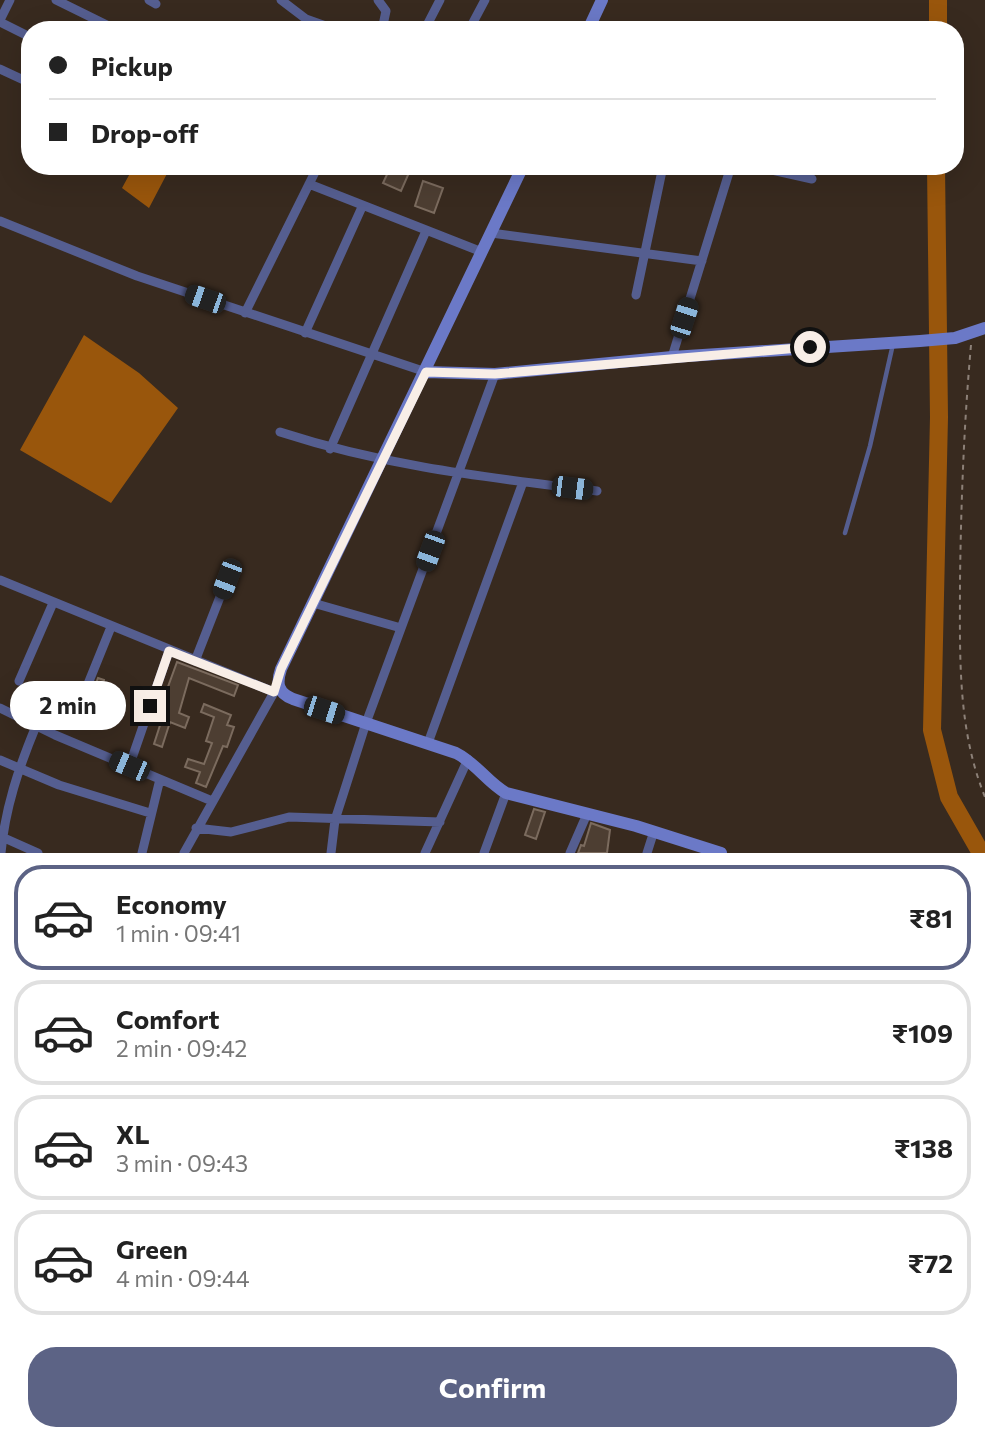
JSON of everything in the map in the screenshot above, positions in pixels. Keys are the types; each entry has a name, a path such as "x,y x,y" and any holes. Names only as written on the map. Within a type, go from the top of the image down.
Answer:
{"street":[{"path":"10,0 0,21 21,32"},
{"path":"56,0 99,21"},
{"path":"281,0 312,21"},
{"path":"378,0 386,11 384,21"},
{"path":"429,21 440,0"},
{"path":"474,21 485,0"},
{"path":"592,21 602,0"},
{"path":"0,69 21,79"},
{"path":"245,313 314,175"},
{"path":"184,853 276,689 281,669 426,372 515,175"},
{"path":"636,295 661,175"},
{"path":"673,357 728,175"},
{"path":"798,175 812,178"},
{"path":"309,184 482,253"},
{"path":"305,333 362,207"},
{"path":"0,221 137,276 426,372 495,374 673,357 920,341 955,338 985,328"},
{"path":"330,449 426,231"},
{"path":"491,233 702,261"},
{"path":"331,853 335,820 366,723 495,374"},
{"path":"280,432 330,449 383,462 458,475 597,491"},
{"path":"428,743 523,482"},
{"path":"195,661 227,579"},
{"path":"0,580 169,651 276,689 285,696 428,743 468,759 492,785 506,793 654,831 700,849 721,853"},
{"path":"19,681 53,603"},
{"path":"313,603 401,628"},
{"path":"75,716 111,628"},
{"path":"129,766 169,651"},
{"path":"0,708 212,801"},
{"path":"1,853 3,812 36,726"},
{"path":"425,853 468,759"},
{"path":"0,760 59,785 149,813"},
{"path":"142,853 149,813 160,779"},
{"path":"484,853 506,793"},
{"path":"570,853 587,814"},
{"path":"197,828 231,832 289,817 440,822"},
{"path":"648,853 654,831"},
{"path":"2,837 38,853"}],"lane":[{"path":"845,533 870,446 893,343"}],"path":[{"path":"971,333 963,466 960,650 963,719 972,764 985,797"}],"shaded area":[{"path":"129,175 166,175 149,208 122,188"},
{"path":"84,335 139,373 178,408 111,503 20,450"}],"building":[{"path":"387,175 408,175 401,191 383,183"},
{"path":"423,181 443,188 434,213 415,206"},
{"path":"177,662 238,685 234,696 189,678 179,713 189,717 185,728 170,722 162,747 154,744 162,719 157,717"},
{"path":"98,678 104,680 103,685 119,689 117,700 103,697 97,716 85,712"},
{"path":"204,704 231,715 227,725 234,727 227,747 223,746 206,787 196,783 200,772 185,767 188,759 204,764 212,743 206,741 214,717 201,712"},
{"path":"534,809 545,812 536,839 525,835"},
{"path":"591,823 610,830 607,853 578,853 581,845 584,846"}],"waterway":[{"path":"938,0 938,21"},
{"path":"936,175 939,417 932,730 949,797 981,853"}],"route":[{"path":"150,706 169,651 274,692 281,669 426,372 495,374 810,347"}]}
